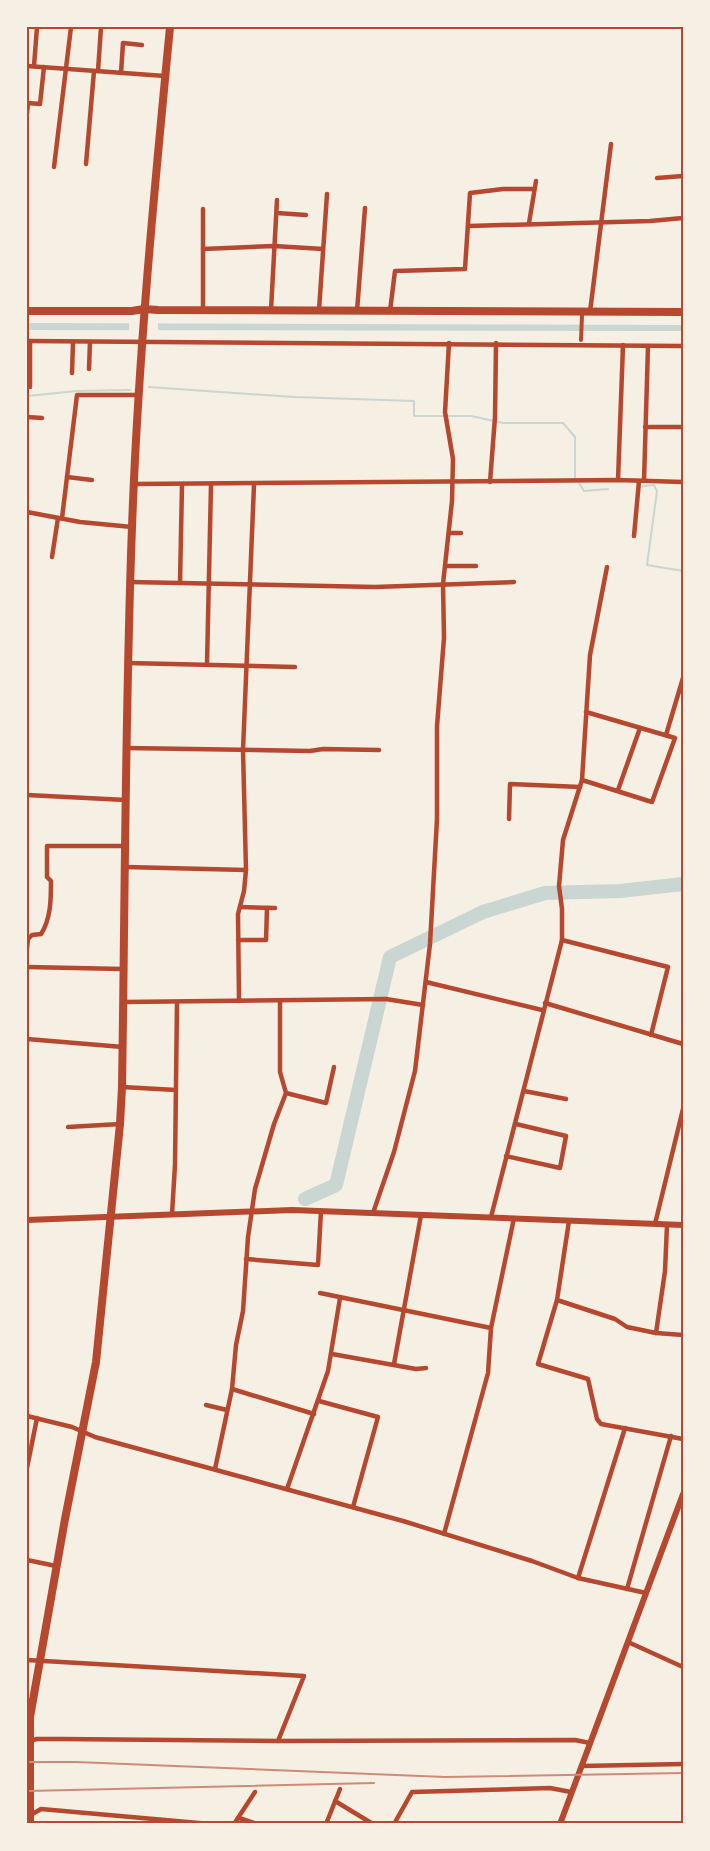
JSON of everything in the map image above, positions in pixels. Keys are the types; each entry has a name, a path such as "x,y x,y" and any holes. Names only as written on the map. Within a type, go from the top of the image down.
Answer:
{"main road":[{"path":"29,1818 28,1721 96,1362 120,1124 132,527 144,309 170,27"},
{"path":"27,311 144,309 586,314 683,312"}],"street":[{"path":"34,66 37,27"},
{"path":"54,167 71,27"},
{"path":"86,164 101,27"},
{"path":"121,73 123,43 142,45"},
{"path":"27,66 165,76"},
{"path":"27,113 28,103 40,104 44,67"},
{"path":"581,340 611,144"},
{"path":"657,178 683,176"},
{"path":"529,224 536,181"},
{"path":"390,311 395,271 465,269 470,194 503,189 534,189"},
{"path":"319,310 327,194"},
{"path":"271,310 278,200"},
{"path":"357,311 365,208"},
{"path":"203,209 203,310"},
{"path":"277,213 306,215"},
{"path":"469,226 600,223 683,218"},
{"path":"203,249 274,246 323,249"},
{"path":"30,387 29,341 683,346"},
{"path":"72,373 73,342"},
{"path":"89,369 90,342"},
{"path":"373,1213 394,1152 415,1071 430,944 437,819 437,726 444,638 443,584 449,533 453,459 446,415 449,343"},
{"path":"490,482 495,417 496,343"},
{"path":"618,480 623,345"},
{"path":"634,537 645,427 648,345"},
{"path":"52,556 67,477 77,395 139,395"},
{"path":"27,417 42,418"},
{"path":"645,427 683,427"},
{"path":"67,477 92,480"},
{"path":"134,484 254,485 618,480 683,482"},
{"path":"207,664 211,484"},
{"path":"180,583 182,485"},
{"path":"239,1001 238,940 246,870 243,750 254,485"},
{"path":"27,512 132,527"},
{"path":"449,533 461,533"},
{"path":"446,566 476,566"},
{"path":"490,1217 516,1124 542,1010 561,940 560,886 563,840 582,780 590,655 607,567"},
{"path":"130,582 375,587 514,582"},
{"path":"128,663 246,665 287,669 295,667"},
{"path":"666,735 683,678"},
{"path":"582,780 652,801 675,738 586,712"},
{"path":"618,790 640,728"},
{"path":"127,748 380,750"},
{"path":"509,819 510,784 580,787"},
{"path":"27,795 126,800"},
{"path":"27,948 28,939 32,935 41,934 47,926 48,902 51,896 51,881 47,877 47,846 126,846"},
{"path":"126,867 246,870"},
{"path":"240,907 275,908"},
{"path":"238,940 266,940 267,908"},
{"path":"561,940 668,967 651,1035"},
{"path":"27,967 124,969"},
{"path":"426,982 542,1010"},
{"path":"124,1002 386,999 423,1005"},
{"path":"215,1469 232,1389 236,1345 243,1311 251,1211 259,1171 286,1093 280,1072 280,1001"},
{"path":"172,1214 175,1165 177,1002"},
{"path":"545,1003 683,1044"},
{"path":"27,1038 123,1047"},
{"path":"286,1093 326,1103 334,1067"},
{"path":"122,1087 176,1090"},
{"path":"524,1091 566,1099"},
{"path":"655,1224 683,1109"},
{"path":"68,1127 120,1124"},
{"path":"506,1156 560,1168 566,1136 516,1124"},
{"path":"27,1220 251,1211 321,1211 683,1225"},
{"path":"246,1259 318,1265 321,1211"},
{"path":"394,1364 421,1215"},
{"path":"444,1534 488,1373 491,1328 514,1218"},
{"path":"569,1221 557,1300 538,1364 588,1379 597,1419 601,1424 683,1439"},
{"path":"656,1333 665,1271 667,1225"},
{"path":"320,1293 491,1328"},
{"path":"287,1489 319,1401 332,1354 340,1298"},
{"path":"557,1300 615,1319 627,1327 656,1333 683,1335"},
{"path":"332,1354 416,1369 426,1368"},
{"path":"232,1389 271,1399 314,1414"},
{"path":"319,1401 378,1417 353,1507"},
{"path":"206,1405 227,1410"},
{"path":"27,1416 82,1431 95,1437 353,1507 532,1561 578,1578 646,1593"},
{"path":"27,1466 37,1418"},
{"path":"578,1578 625,1428"},
{"path":"627,1589 671,1436"},
{"path":"560,1824 683,1494"},
{"path":"27,1560 56,1566"},
{"path":"628,1642 683,1667"},
{"path":"27,1660 304,1676 278,1741"},
{"path":"28,1741 37,1739 575,1740 590,1743"},
{"path":"581,1766 683,1764"},
{"path":"394,1824 412,1792 550,1788 571,1792"},
{"path":"326,1824 340,1789"},
{"path":"234,1824 255,1791"},
{"path":"335,1801 373,1824"},
{"path":"29,1818 41,1809 210,1824"},
{"path":"130,1824 131,1817"},
{"path":"238,1818 257,1824"}],"shaded area":[{"path":"27,323 683,325 683,331 27,330"}],"pier":[{"path":"129,321 158,321 158,333 129,333"}],"waterway":[{"path":"149,387 294,397 414,401 414,416 471,416 503,423 563,423 575,437 575,478"},
{"path":"27,396 77,391 130,390"},
{"path":"579,483 584,491 608,489"},
{"path":"643,486 654,485 657,491 647,565 683,571"},
{"path":"305,1199 336,1185 390,957 483,912 545,893 620,891 683,884"}],"railway":[{"path":"27,1762 445,1777 683,1773"},
{"path":"27,1791 374,1783"}]}
